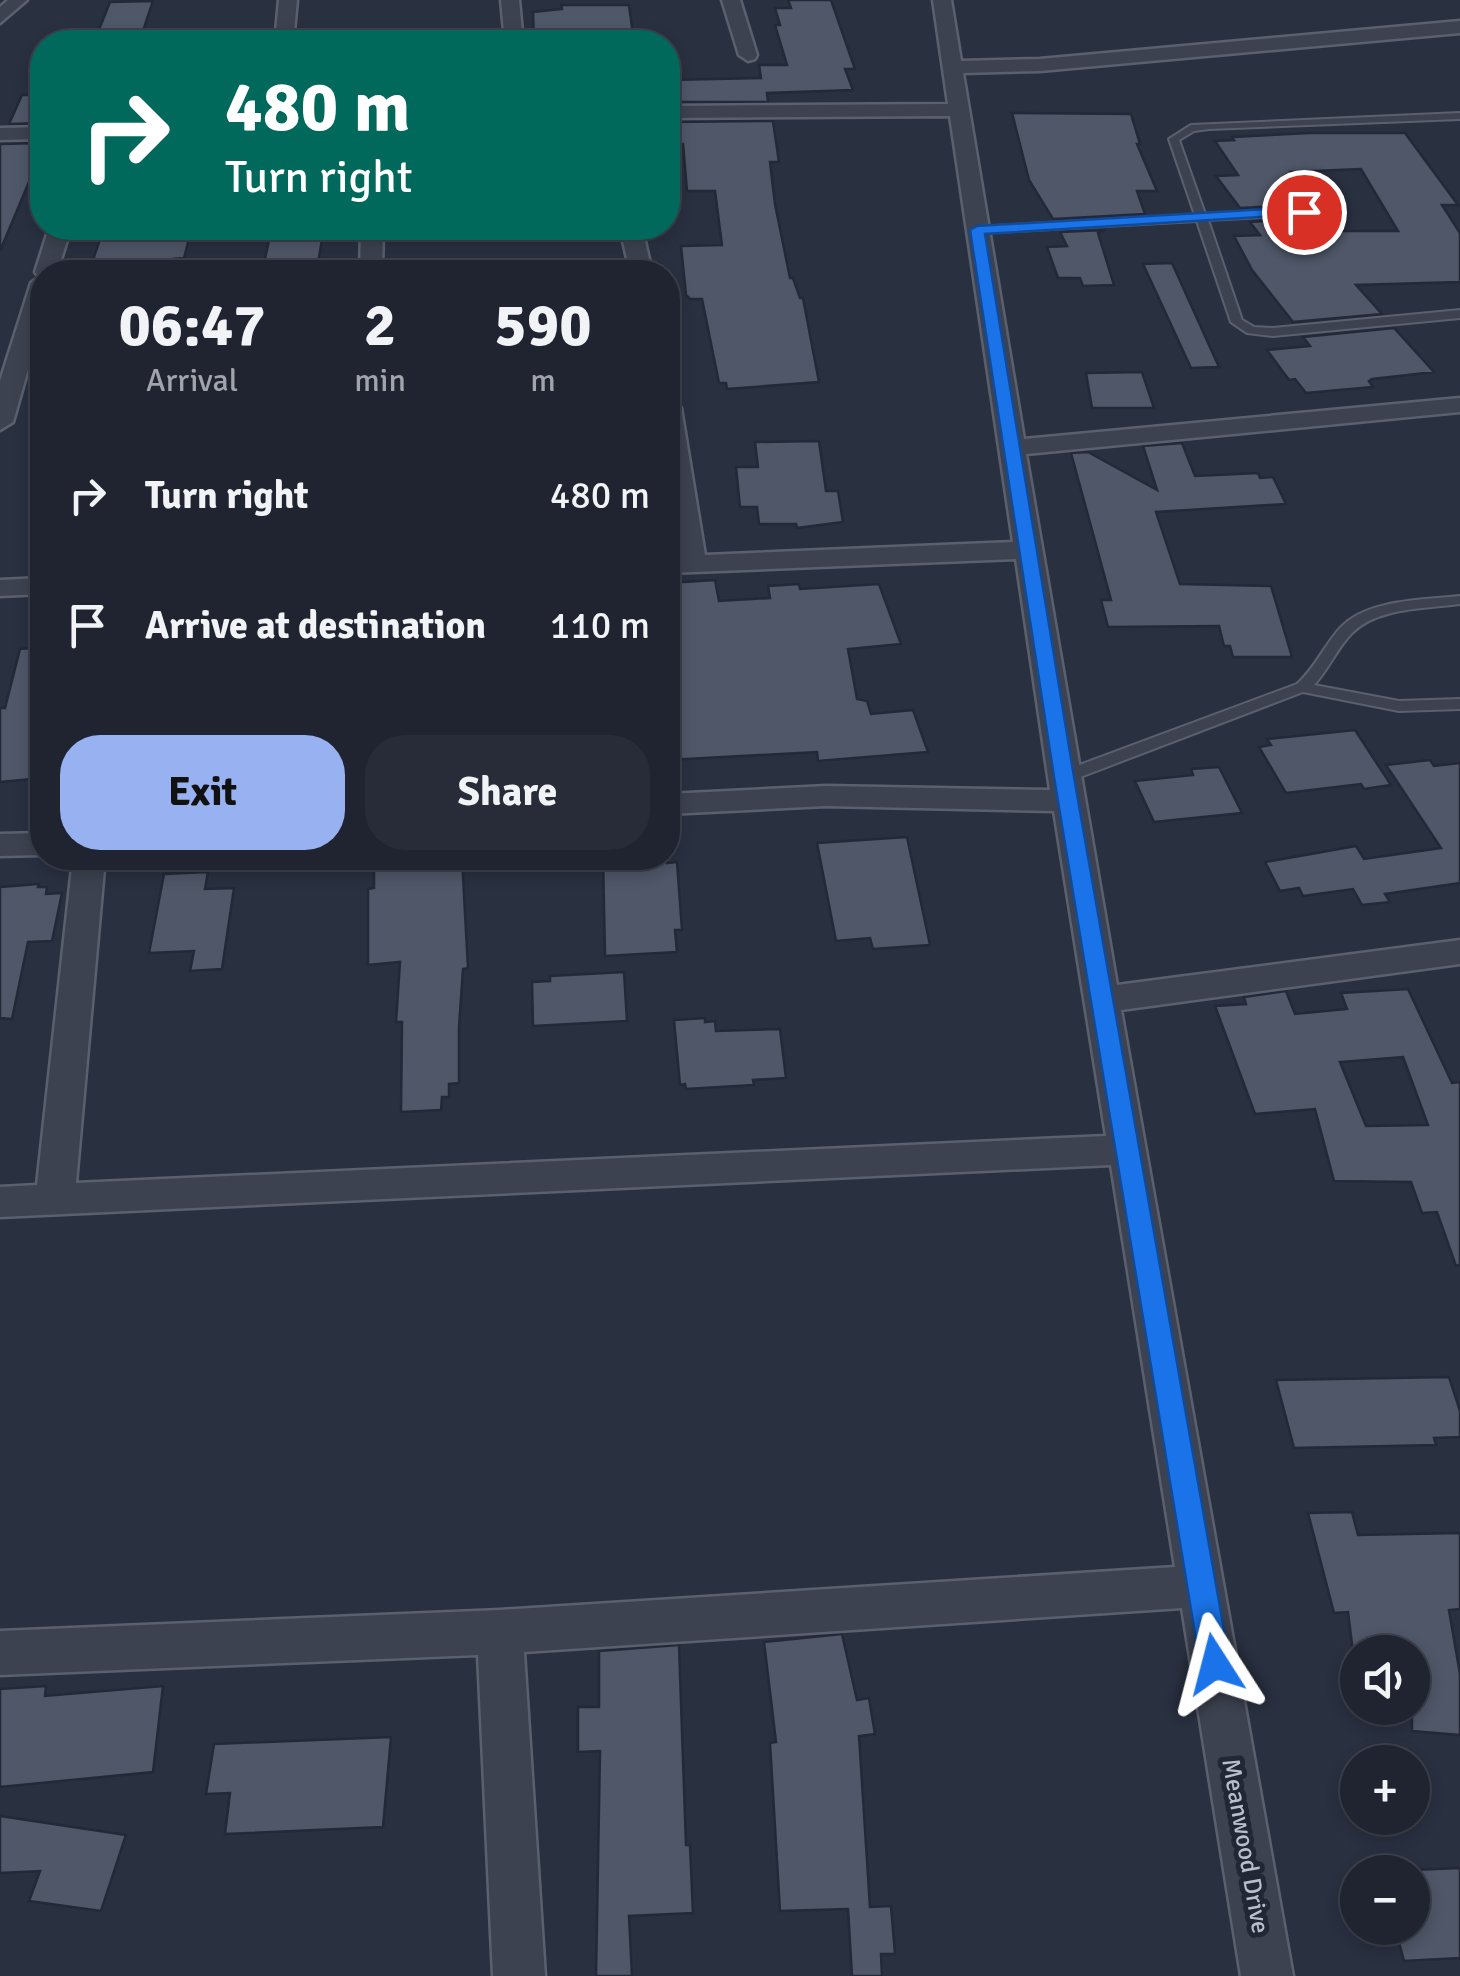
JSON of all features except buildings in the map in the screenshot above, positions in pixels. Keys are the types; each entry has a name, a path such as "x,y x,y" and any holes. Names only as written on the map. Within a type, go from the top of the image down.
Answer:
{"street":[{"path":"0,17 18,0"},
{"path":"285,30 288,0"},
{"path":"510,0 513,30"},
{"path":"731,0 748,55"},
{"name":"Meanwood Drive","path":"942,0 1066,789 1267,1976"},
{"path":"953,67 1040,64 1460,27"},
{"path":"680,112 958,110"},
{"path":"0,134 30,133"},
{"path":"0,422 30,323"},
{"path":"1013,448 1460,405"},
{"path":"680,565 1028,550"},
{"path":"0,588 30,587"},
{"path":"680,803 1066,789"},
{"path":"0,845 30,844"},
{"path":"54,1199 88,870"},
{"path":"1103,1000 1460,952"},
{"path":"0,1202 1127,1150"},
{"path":"0,1653 500,1632 1202,1586"},
{"path":"500,1632 519,1976"}],"lane":[{"path":"1460,116 1191,128 1174,138 1237,322 1251,330 1273,332 1460,314"},
{"path":"977,230 1338,210"},
{"path":"1066,789 1302,686 1319,674 1352,625 1407,608 1460,600"},
{"path":"1302,686 1399,706 1437,708 1460,704"}],"route":[{"path":"1215,1664 1064,777 977,230 1304,212"}]}
